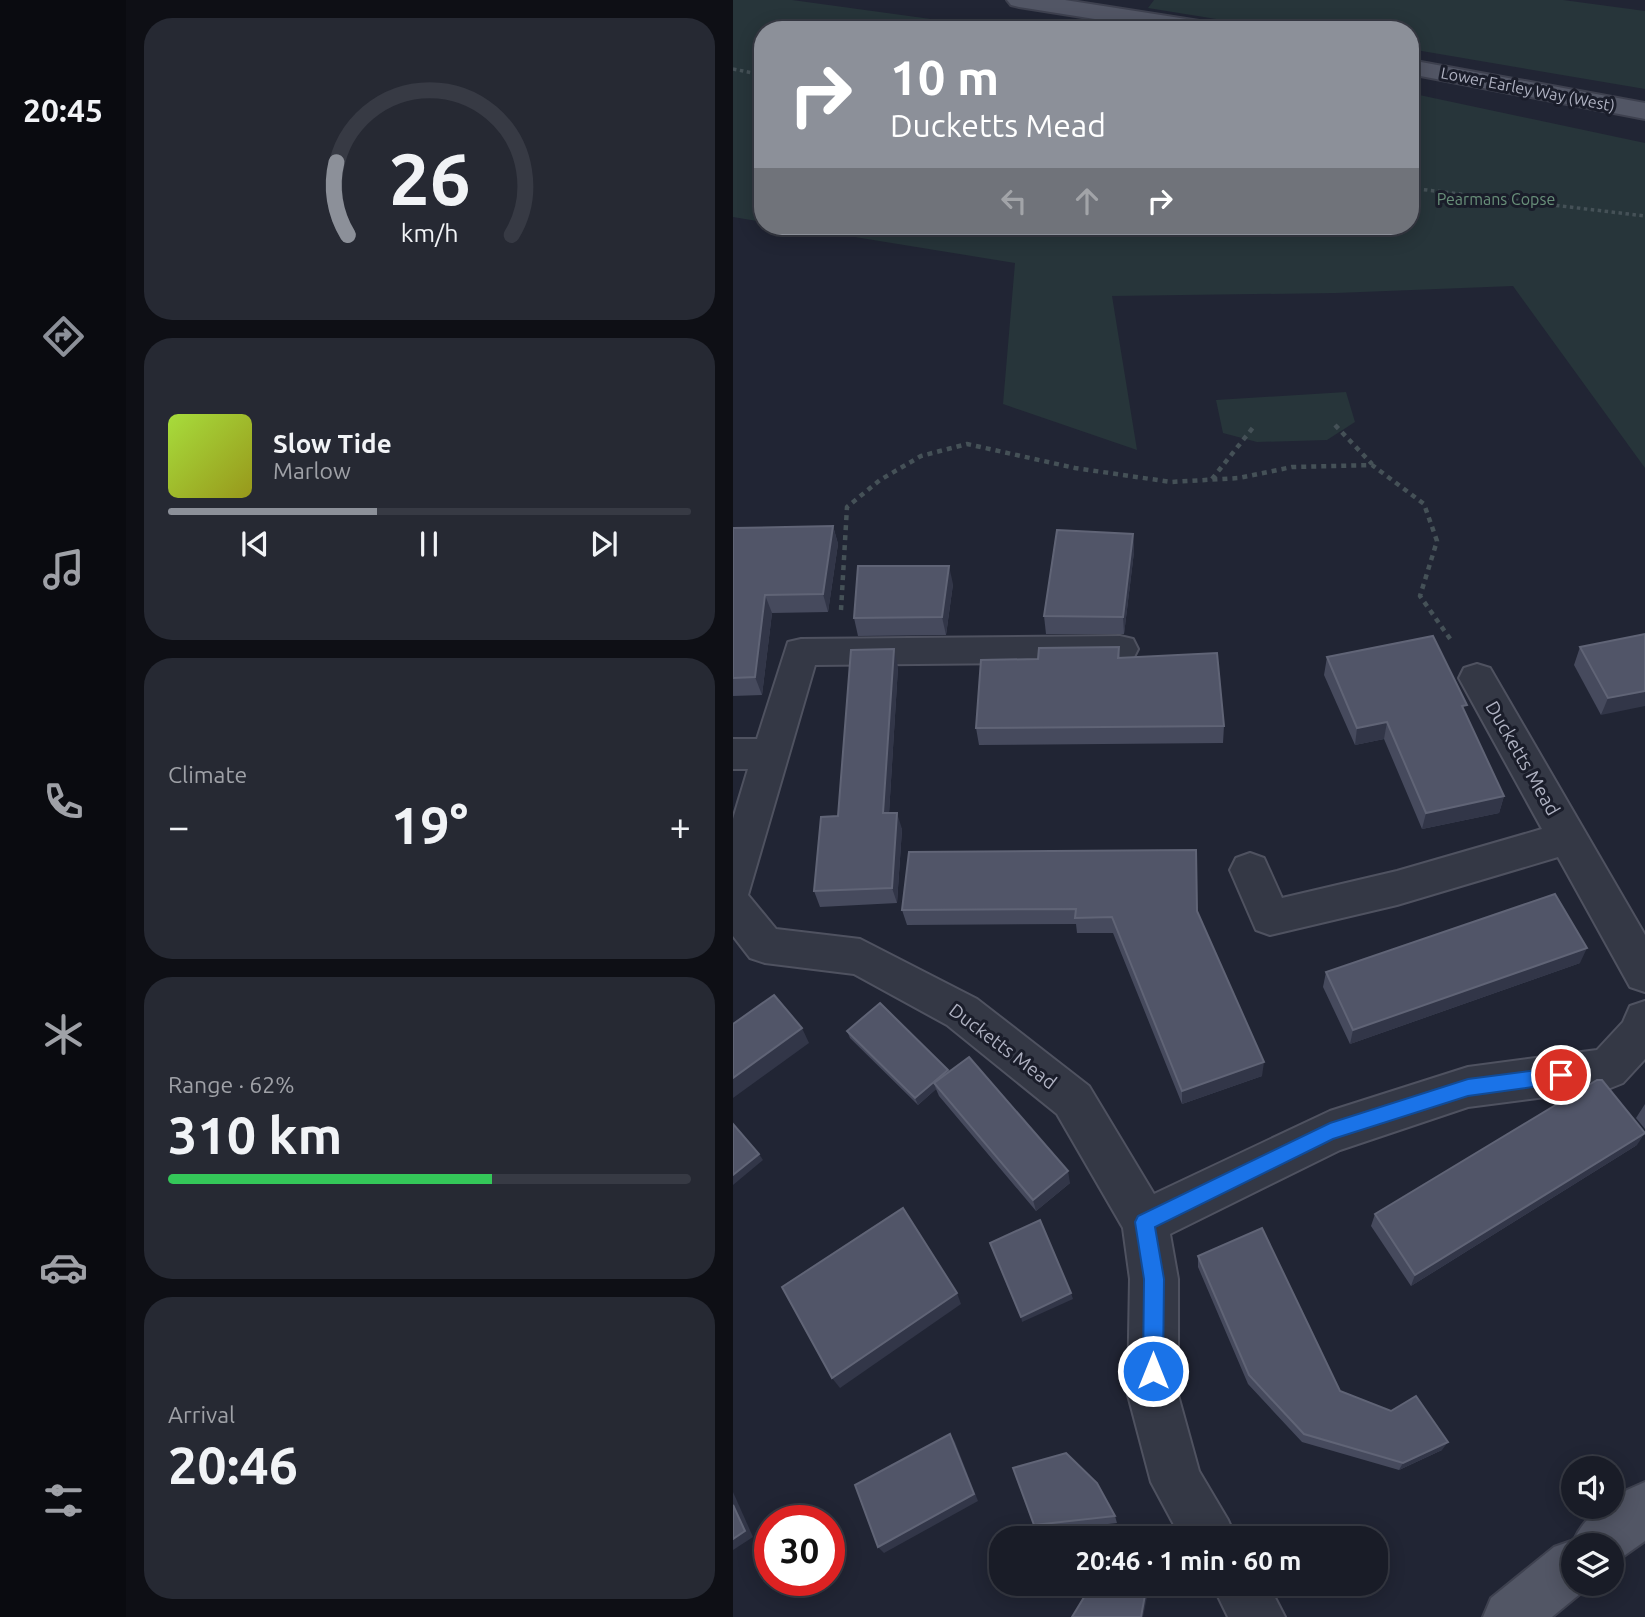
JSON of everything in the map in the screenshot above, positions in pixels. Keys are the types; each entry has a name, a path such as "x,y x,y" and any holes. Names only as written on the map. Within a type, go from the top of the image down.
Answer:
{"main road":[{"path":"1019,0 1154,21"},
{"name":"Lower Earley Way (West)","path":"1419,69 1645,111"},
{"path":"1613,1533 1645,1507"},
{"path":"1510,1617 1561,1576"}],"street":[{"path":"733,887 751,754 801,652 1120,649"},
{"name":"Ducketts Mead","path":"1477,678 1645,974"},
{"name":"Ducketts Mead","path":"1250,870 1270,918 1397,888 1569,837"},
{"name":"Ducketts Mead","path":"733,906 765,945 860,957 962,1012 1073,1100 1145,1222 1154,1279 1153,1395 1176,1482 1203,1526"},
{"path":"1145,1222 1330,1132 1468,1087 1608,1069 1640,1034 1645,1020"},
{"path":"1245,1596 1258,1617"}],"path":[{"path":"733,69 754,73"},
{"path":"1419,189 1645,216"},
{"path":"1211,480 1255,425"},
{"path":"1334,425 1372,465 1424,504 1437,541 1420,596 1477,678"},
{"path":"801,652 840,625 846,568 847,507 880,480 921,456 967,444 1075,468 1171,482 1239,478 1292,467 1372,465"}],"green space":[{"path":"733,0 792,0 945,21 754,21 754,220 733,217"},
{"path":"1154,0 1563,0 1645,11 1645,89 1419,51 1419,21 1229,21 1148,8"},
{"name":"Pearmans Copse","path":"1419,95 1645,143 1645,468 1513,286 1336,293 1112,296 1137,450 1003,404 1015,263 842,235 1419,235"},
{"path":"1346,392 1355,422 1327,440 1257,442 1223,433 1216,400"}],"building":[{"path":"833,526 823,594 765,595 755,677 733,678 733,528"},
{"path":"1057,530 1133,534 1123,617 1044,616"},
{"path":"858,566 949,566 942,617 854,618"},
{"path":"1645,634 1645,691 1608,698 1580,647"},
{"path":"1433,636 1467,705 1462,706 1504,796 1426,813 1387,722 1357,728 1327,657"},
{"path":"1119,647 1118,658 1217,653 1224,726 976,728 981,660 1038,659 1039,648"},
{"path":"894,649 883,813 897,813 892,888 814,891 821,817 838,816 851,650"},
{"path":"1196,850 1197,911 1264,1062 1182,1091 1112,917 1075,918 1076,909 902,910 909,852"},
{"path":"1555,894 1587,948 1353,1030 1326,972"},
{"path":"774,995 802,1028 733,1078 733,1024"},
{"path":"880,1003 948,1070 915,1098 847,1031"},
{"path":"969,1057 1068,1171 1033,1200 934,1083"},
{"path":"1597,1080 1602,1080 1645,1133 1415,1275 1375,1214"},
{"path":"733,1124 759,1154 733,1175"},
{"path":"903,1208 957,1293 832,1378 782,1287"},
{"path":"1040,1220 1071,1293 1021,1317 990,1243"},
{"path":"1262,1228 1340,1391 1391,1411 1416,1396 1448,1442 1403,1463 1304,1434 1249,1375 1198,1256"},
{"path":"950,1434 974,1494 878,1547 855,1485"},
{"path":"1066,1453 1097,1483 1115,1516 1034,1525 1013,1468"},
{"path":"733,1505 745,1531 733,1539"},
{"path":"1085,1596 1145,1596 1141,1617 1072,1617"}],"route":[{"path":"1153,1371 1154,1279 1145,1222 1330,1132 1468,1087 1561,1075"}]}
